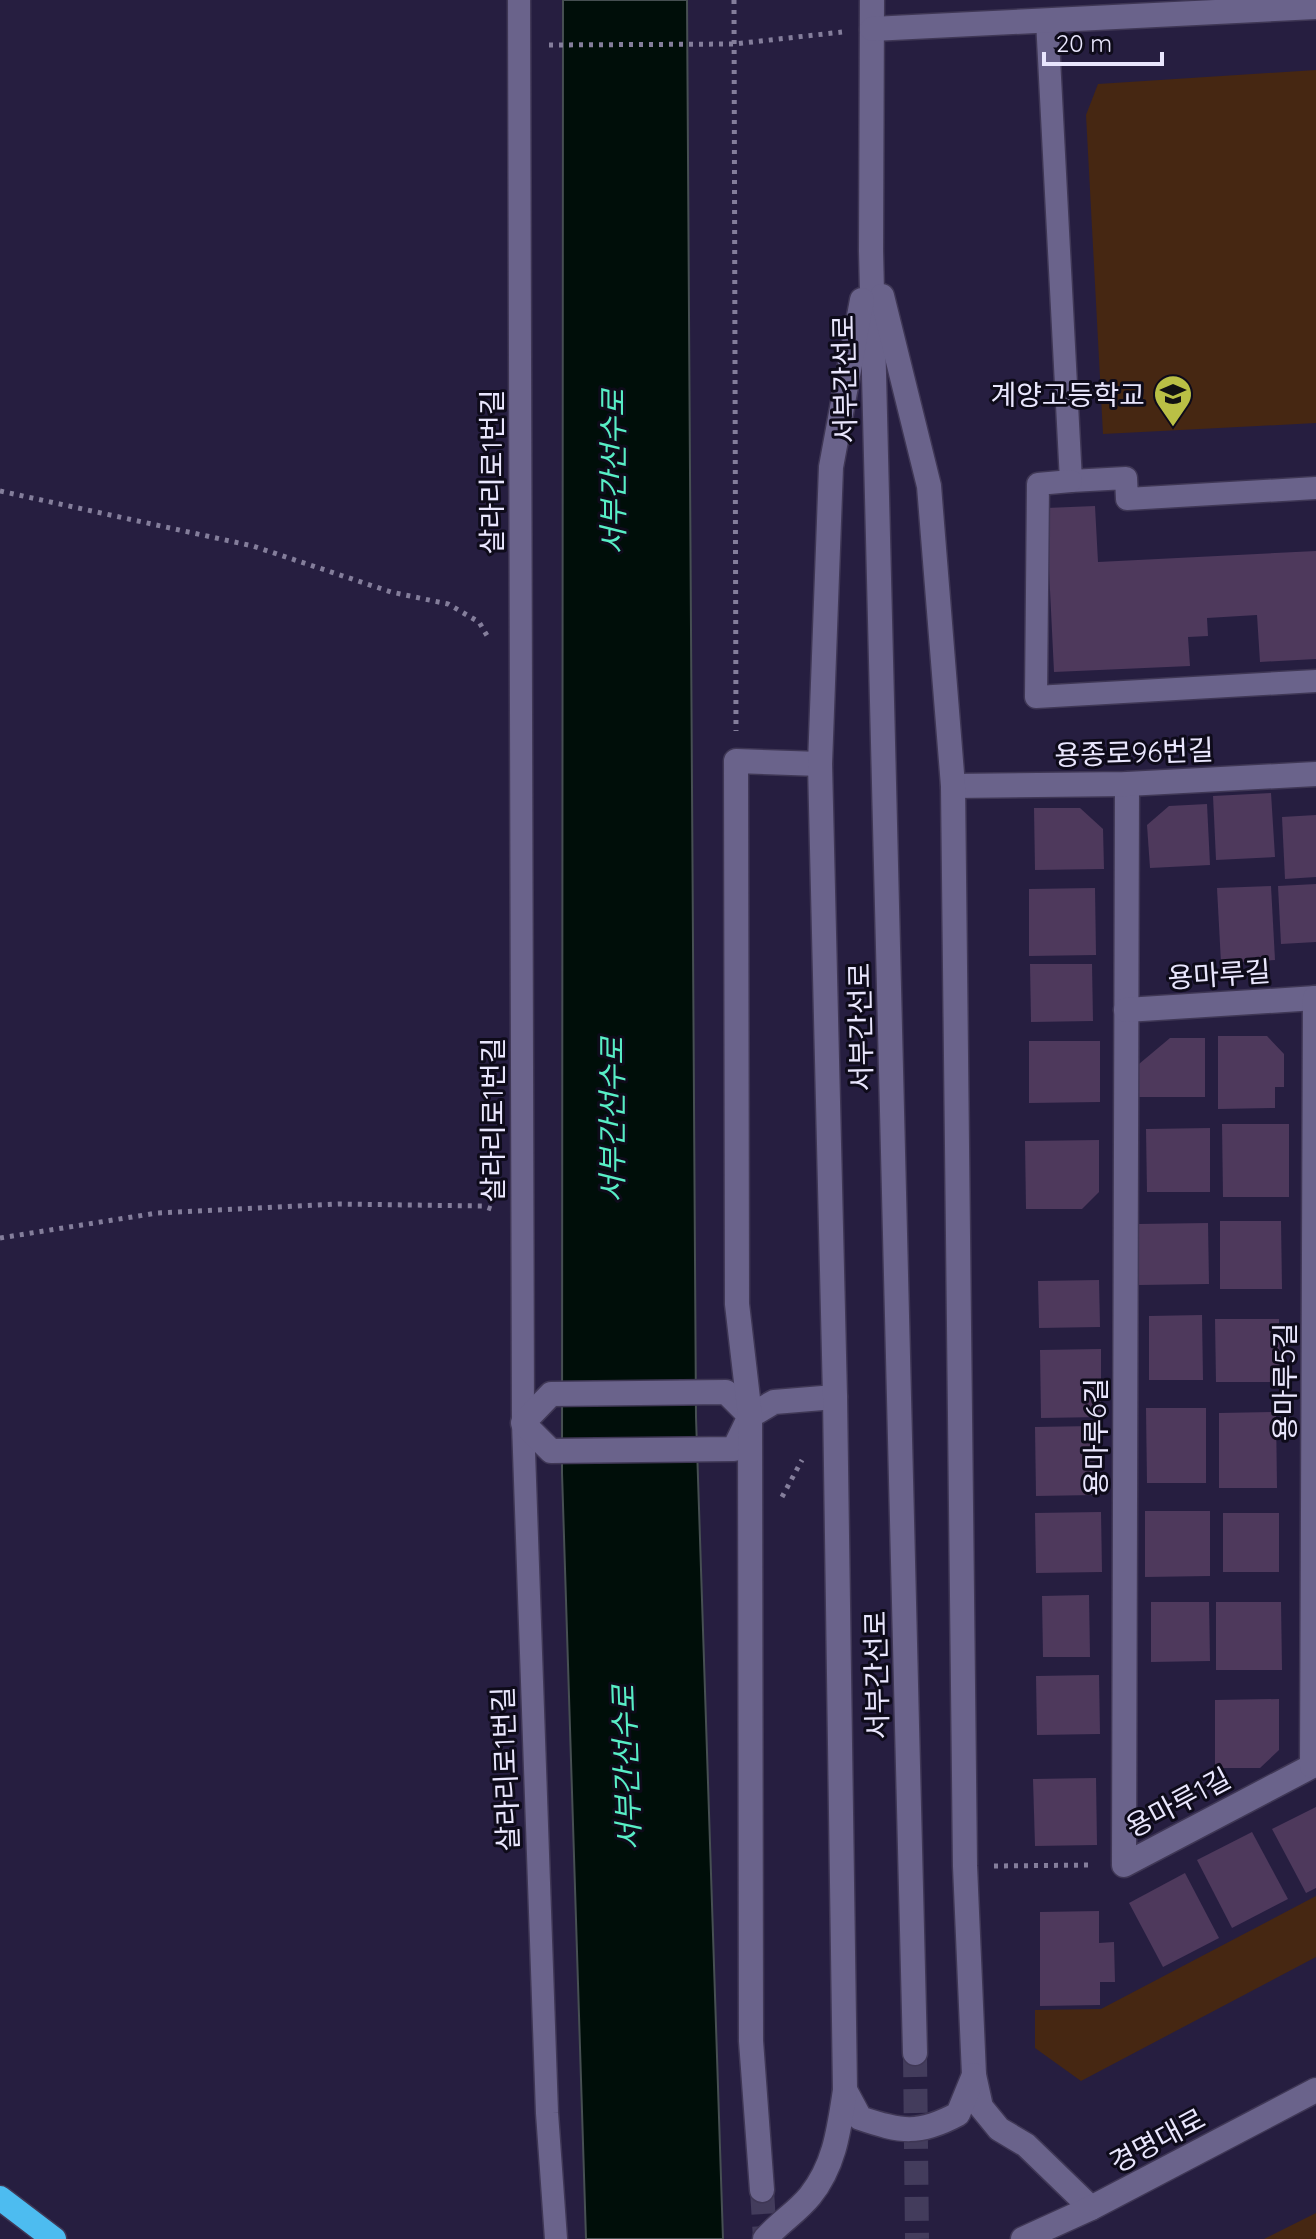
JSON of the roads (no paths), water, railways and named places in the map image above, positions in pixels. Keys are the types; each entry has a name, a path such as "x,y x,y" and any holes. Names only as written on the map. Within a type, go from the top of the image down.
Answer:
{"highway":[{"path":"0,2198 54,2239"}],"street":[{"name":"서부간선로","path":"872,0 871,251 915,2053"},
{"path":"872,29 1316,7"},
{"path":"765,2239 808,2199 823,2178 834,2154 845,2090 835,1397 820,764 831,467 871,251"},
{"path":"871,251 929,486 953,786 965,1866 974,2075 981,2107 999,2129 1026,2145 1091,2208 1069,2239"},
{"path":"762,2190 751,2041 750,1416 737,1304 736,761 820,764"},
{"name":"용종로96번길","path":"953,786 1127,784 1316,774"},
{"name":"용마루6길","path":"1124,1865 1127,784"},
{"name":"용마루길","path":"1126,1010 1316,998"},
{"name":"용마루5길","path":"1314,1765 1316,998"},
{"path":"750,1416 726,1392 551,1394 523,1423 551,1451 734,1449 750,1416 774,1402 835,1397"},
{"name":"용마루1길","path":"1124,1865 1314,1765"},
{"path":"845,2090 860,2118 898,2131 933,2127 958,2114 974,2075"},
{"name":"경명대로","path":"1023,2239 1091,2208 1316,2090"}],"lane":[{"name":"살라리로1번길","path":"519,0 523,1423 547,2113 556,2239"},
{"path":"1047,20 1071,481"},
{"path":"1316,488 1127,499 1126,478 1038,484 1036,697 1316,681"}],"water":[{"name":"서부간선수로","path":"563,0 687,0 696,1417 723,2239 586,2239 562,1473"}],"tunnel":[{"path":"915,2053 917,2239"},
{"path":"762,2190 765,2239"}],"place":[{"name":"계양고등학교","path":"1173,428"}]}
